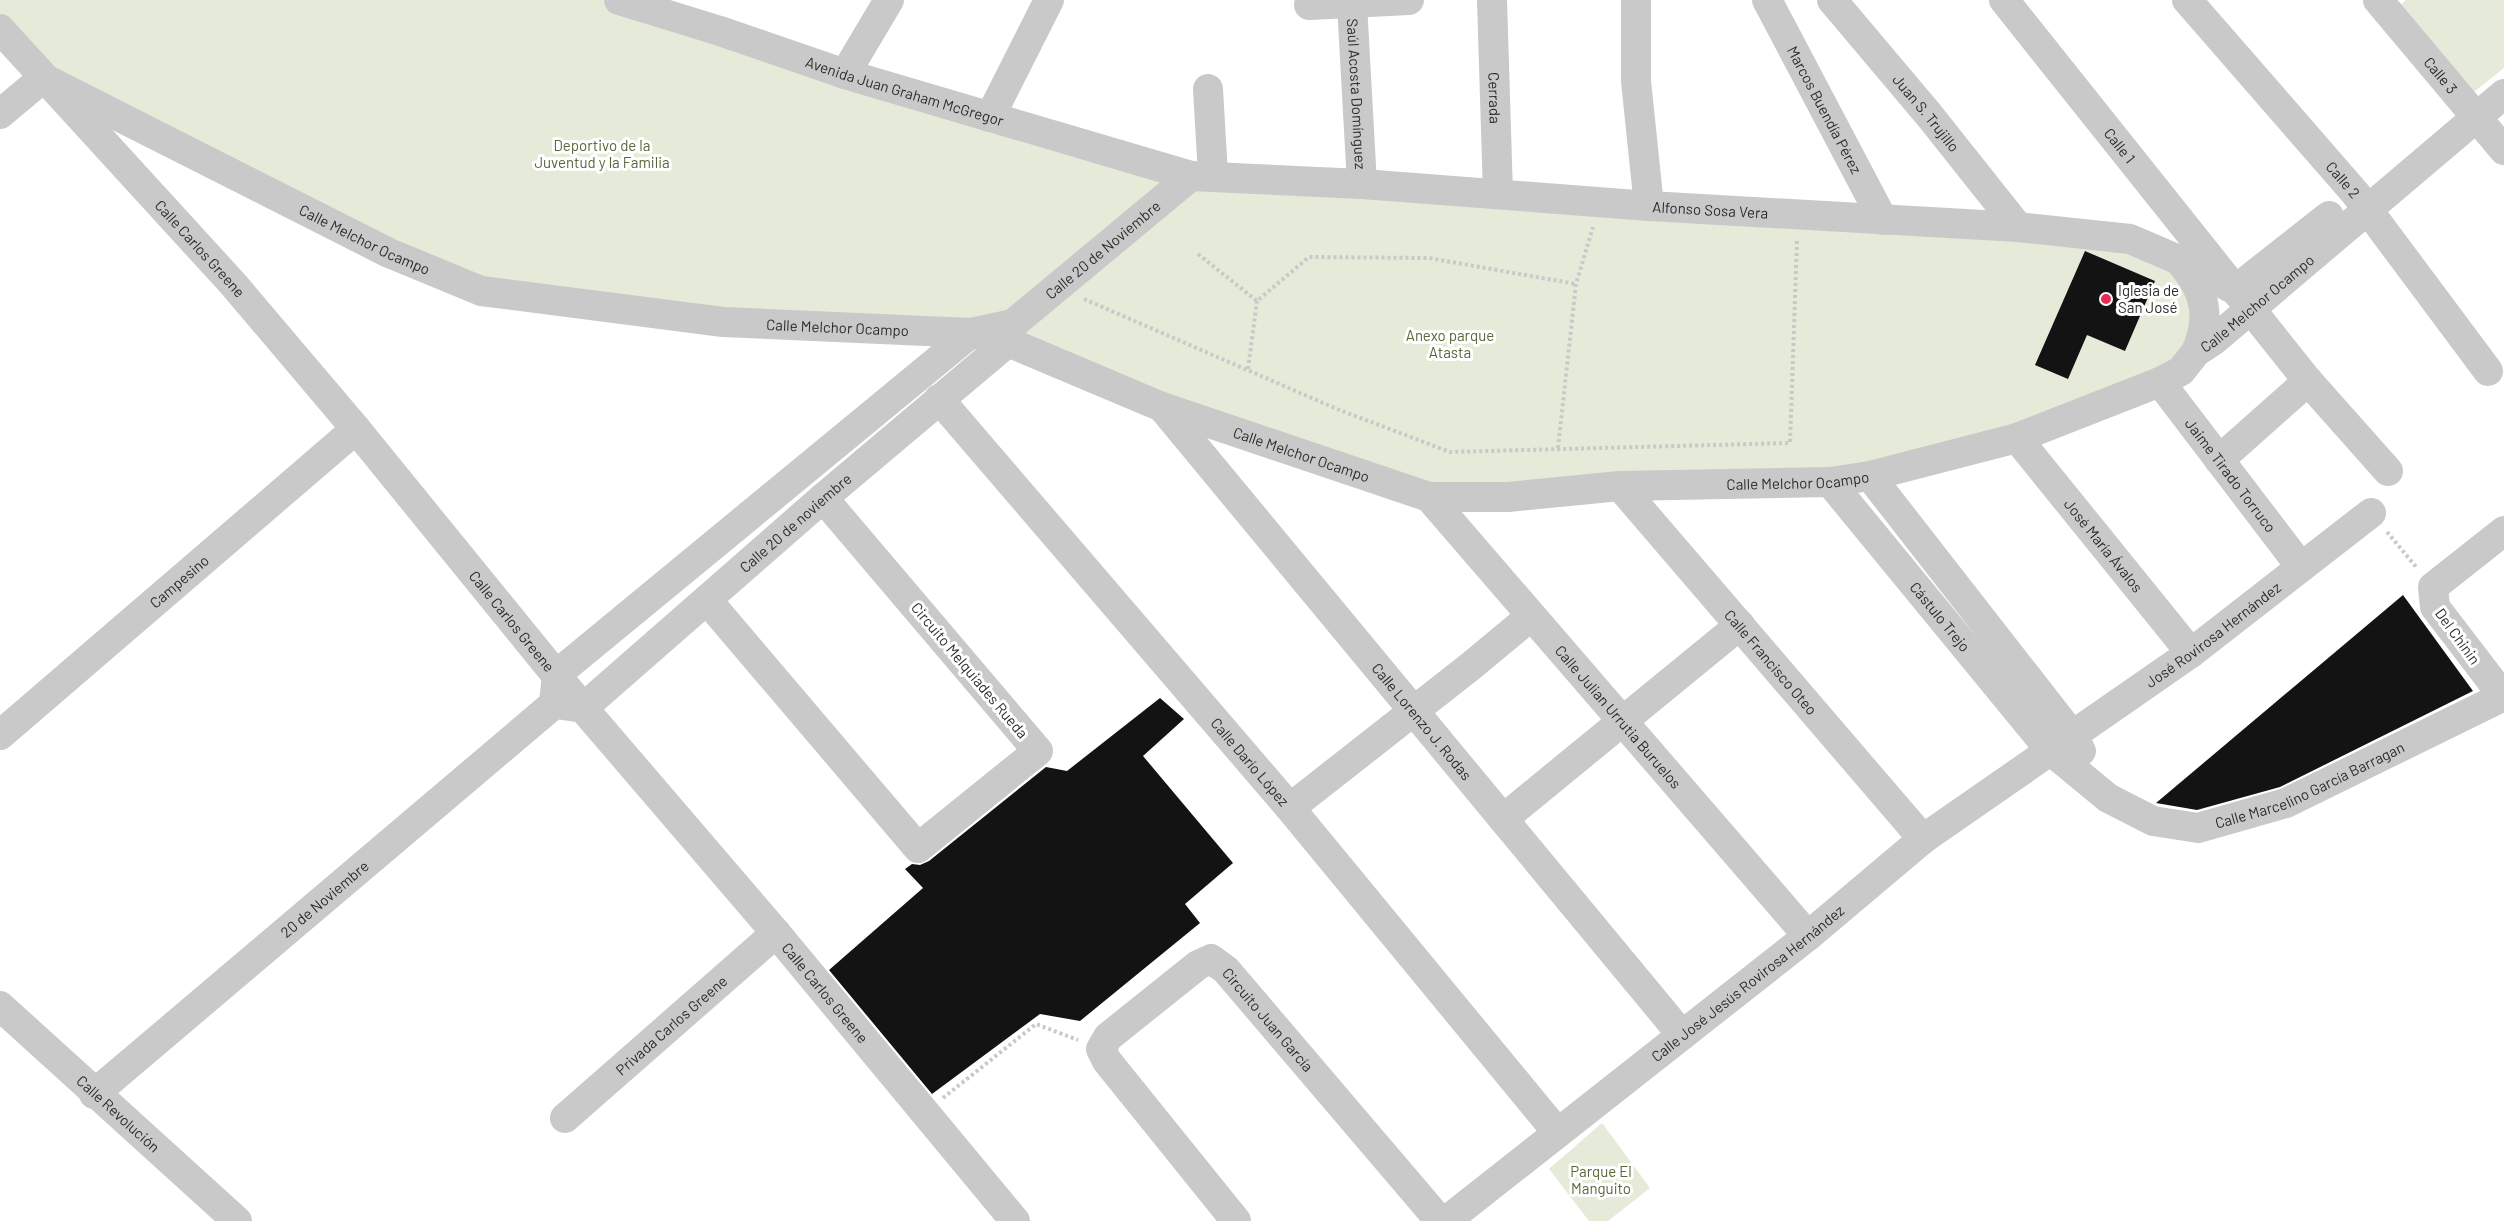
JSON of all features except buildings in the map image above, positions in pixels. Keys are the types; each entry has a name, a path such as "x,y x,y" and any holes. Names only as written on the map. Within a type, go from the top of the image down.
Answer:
{"street":[{"name":"Avenida Juan Graham McGregor","path":"619,0 668,6 844,74 1202,175"},
{"path":"844,74 889,0"},
{"path":"990,117 1049,0"},
{"path":"1309,5 1409,0"},
{"name":"Cerrada","path":"1492,0 1498,194"},
{"path":"1636,0 1636,81 1649,206"},
{"name":"Marcos Buendía Pérez","path":"1767,0 1883,220"},
{"name":"Juan S. Trujillo","path":"1832,0 1929,115 2018,227"},
{"name":"Calle 1","path":"2004,0 2235,294 2388,471"},
{"name":"Calle 2","path":"2187,0 2362,201 2488,371"},
{"name":"Calle 3","path":"2378,0 2504,150"},
{"name":"Saúl Acosta Domínguez","path":"1352,4 1362,184"},
{"name":"Calle Carlos Greene","path":"0,29 234,285 356,429 583,708 776,933 1015,1221"},
{"name":"Calle Melchor Ocampo","path":"43,78 389,253 481,291 723,322 1011,333 1162,408 1429,497 1508,497 1620,486 1830,482 1870,476 2017,438 2160,382 2181,371 2196,352 2214,340 2235,294 2362,201 2471,109 2504,71"},
{"path":"0,114 43,78"},
{"path":"1202,175 1208,89"},
{"name":"Calle Melchor Ocampo","path":"2471,109 2504,94"},
{"name":"Alfonso Sosa Vera","path":"1202,175 1362,184 1600,203 2018,227 2130,240 2179,260 2235,294"},
{"name":"Calle 20 de Noviembre","path":"1011,333 1058,288 1202,175"},
{"path":"2179,260 2196,280 2204,302 2204,333 2196,352"},
{"path":"583,708 554,704 557,674 971,333"},
{"name":"Calle 20 de noviembre","path":"583,708 939,399 1011,333"},
{"path":"2218,459 2308,381"},
{"name":"Jaime Tirado Torruco","path":"2160,382 2301,567"},
{"name":"Calle Darío López","path":"939,399 1290,808 1557,1132"},
{"name":"Calle Lorenzo J. Rodas","path":"1162,408 1682,1035"},
{"name":"Campesino","path":"0,735 356,429"},
{"name":"José María Ávalos","path":"2017,438 2191,653"},
{"name":"Cástulo Trejo","path":"1870,476 2062,743"},
{"name":"Cástulo Trejo","path":"1830,482 2062,743"},
{"name":"Calle Francisco Oteo","path":"1620,486 1923,839"},
{"name":"Calle Julian Urrutia Buruelos","path":"1429,497 1809,936"},
{"name":"Circuito Melquiades Rueda","path":"707,600 918,848 1038,751 823,498"},
{"name":"José Rovirosa Hernández","path":"2062,743 2191,653 2371,513"},
{"path":"2433,587 2504,531"},
{"name":"Del Chinin","path":"2433,587 2435,607 2504,696"},
{"path":"1290,808 1530,616"},
{"path":"1503,819 1740,626"},
{"name":"Calle Marcelino García Barragan","path":"2062,743 2108,798 2153,821 2198,828 2286,803 2504,696"},
{"name":"20 de Noviembre","path":"94,1094 554,704"},
{"name":"Calle José Jesús Rovirosa Hernández","path":"1446,1221 1809,936 1923,839 2062,743"},
{"name":"Privada Carlos Greene","path":"565,1118 776,933"},
{"name":"Circuito Juan García","path":"1101,1049 1108,1037 1198,965 1211,959 1226,970 1440,1221"},
{"name":"Calle Revolución","path":"0,1006 94,1094 237,1221"},
{"path":"1101,1049 1107,1061 1236,1221"}],"path":[{"path":"1558,448 1576,284 1600,203"},
{"path":"1058,288 1337,409 1450,452 1790,443 1797,238"},
{"path":"1198,254 1257,301"},
{"path":"1248,369 1257,301 1309,257 1429,258 1576,284"},
{"path":"2371,513 2433,587"},
{"path":"924,1112 1036,1024 1101,1049"}],"green space":[{"path":"0,0 619,0 1191,176 2130,239 2201,290 2181,371 1870,476 1429,497 971,333 481,291 43,78 0,29"},
{"path":"2406,0 2504,0 2504,68 2466,98 2394,11"},
{"name":"Parque El Manguito","path":"1602,1123 1650,1188 1608,1221 1589,1221 1549,1169"}],"place":[{"name":"Iglesia de San José","path":"2106,299"}],"park label":[{"name":"Deportivo de la Juventud y la Familia","path":"602,154"},
{"name":"Anexo parque Atasta","path":"1450,344"}]}
